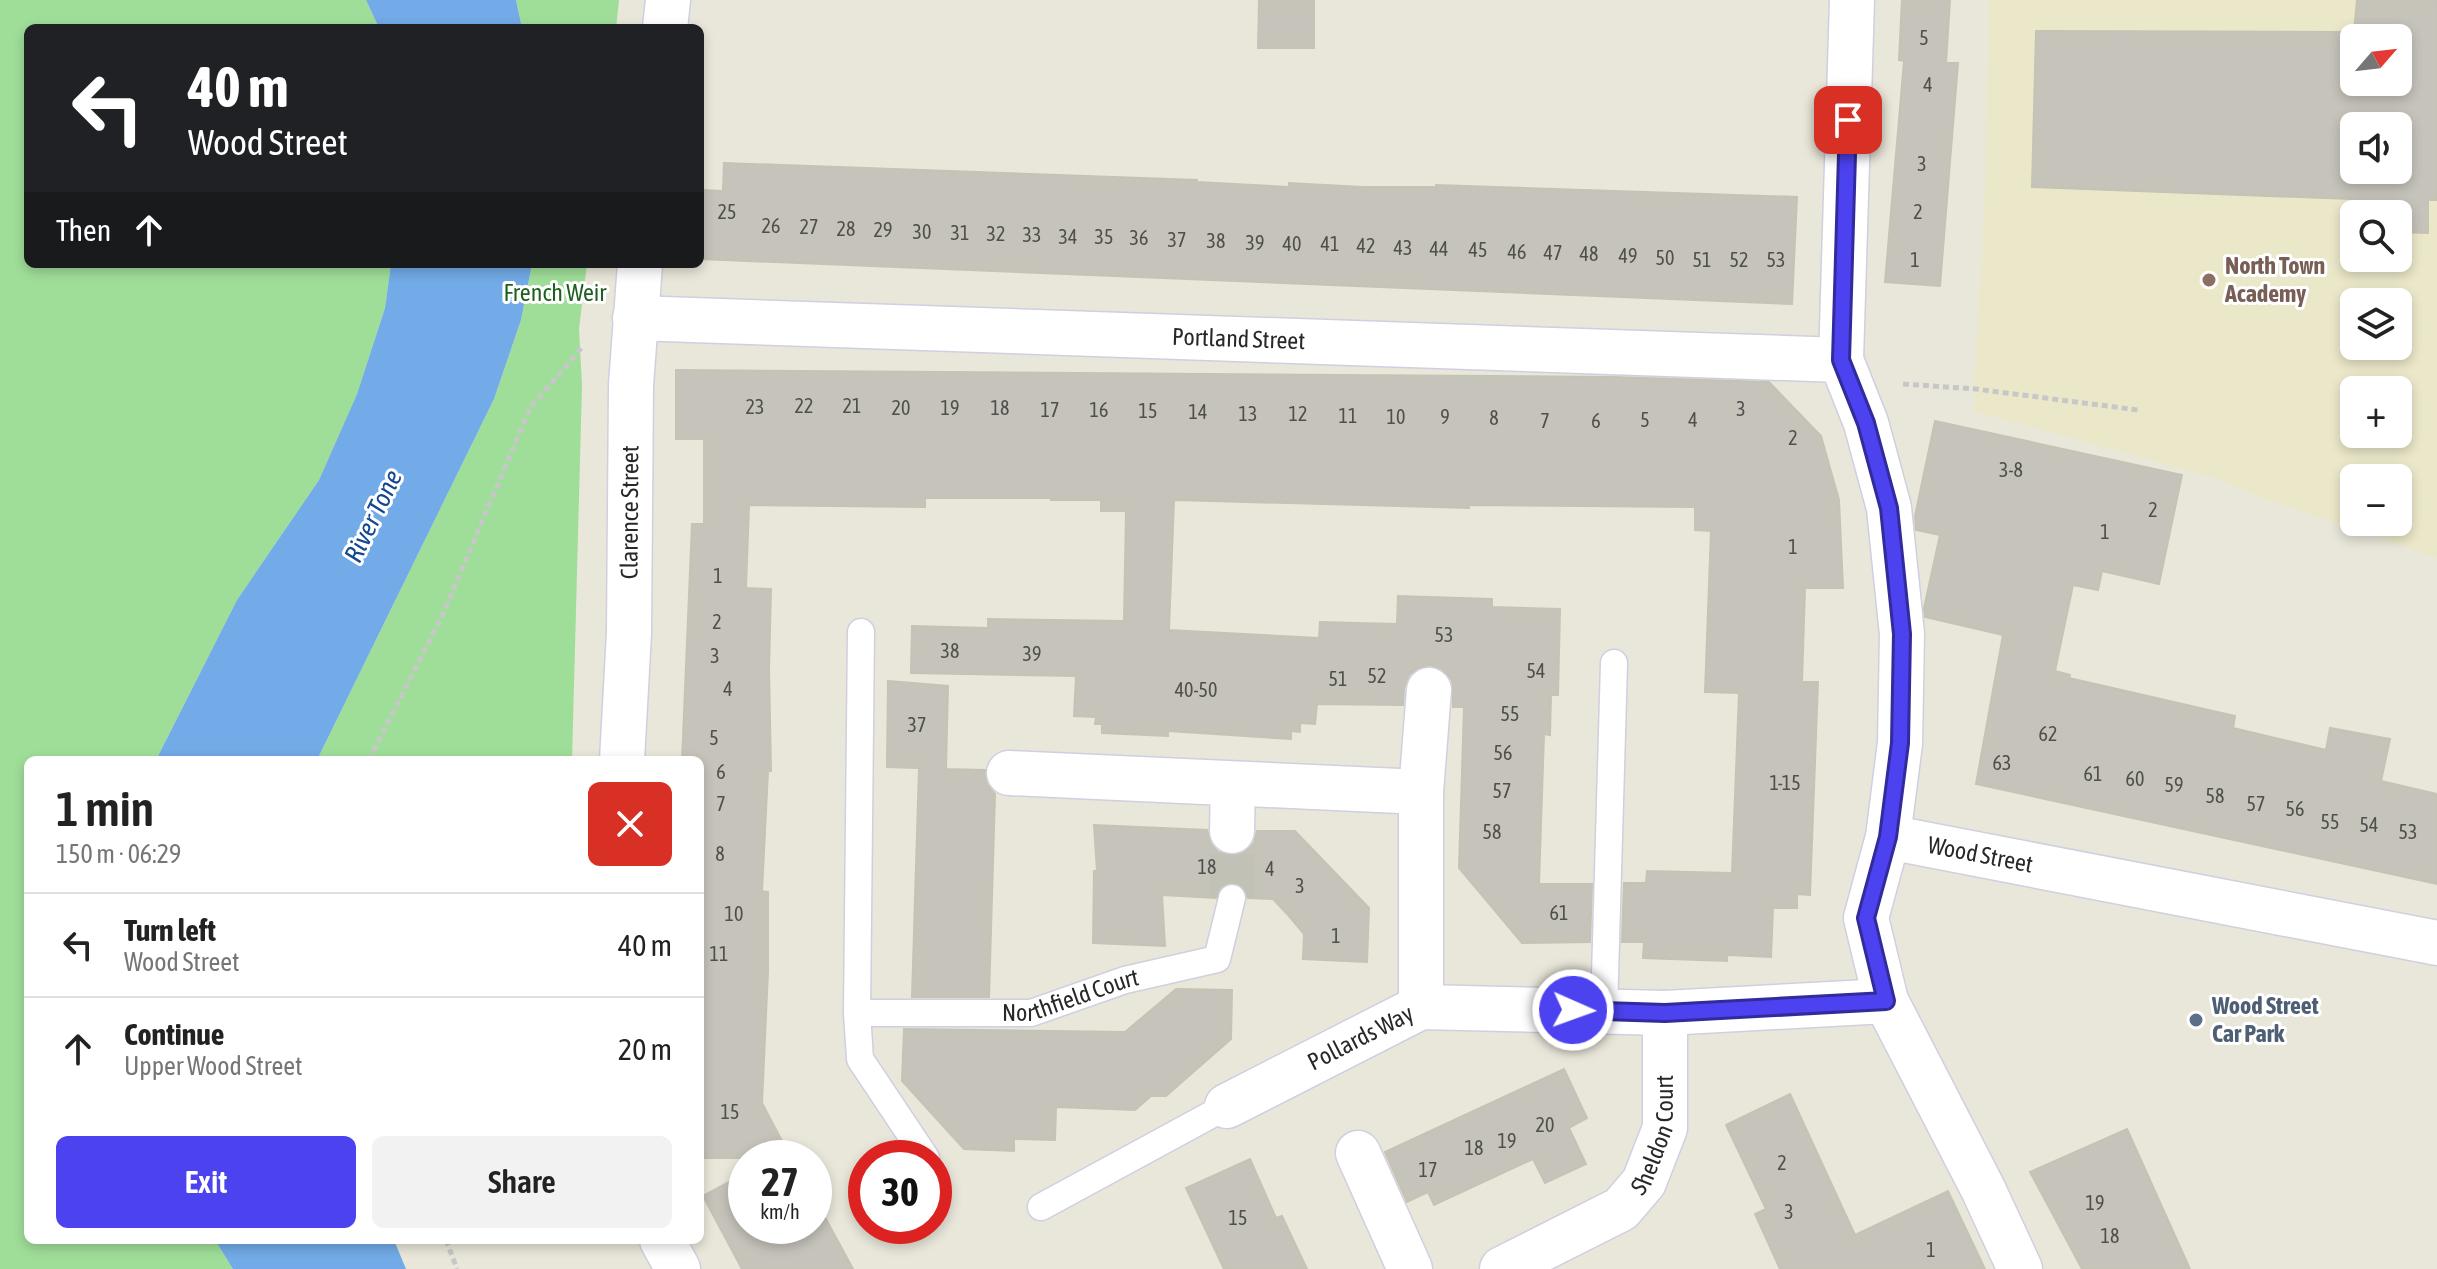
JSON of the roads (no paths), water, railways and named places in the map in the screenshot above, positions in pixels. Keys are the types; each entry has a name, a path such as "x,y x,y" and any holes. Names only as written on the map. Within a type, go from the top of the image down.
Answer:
{"street":[{"path":"665,24 668,0"},
{"path":"1852,0 1846,371 1866,423 1889,508 1902,634 1900,743 1888,837 1866,918 1886,1001 1983,1189 2020,1269"},
{"name":"Clarence Street","path":"622,756 629,633 631,385 640,268"},
{"name":"Portland Street","path":"635,318 1846,371"},
{"path":"1421,1007 1421,792 1429,690"},
{"path":"1009,773 1421,792"},
{"path":"1232,831 1233,785"},
{"name":"Wood Street","path":"1888,837 2437,943"},
{"name":"Pollards Way","path":"1227,1106 1421,1007 1665,1013 1886,1001"},
{"name":"Sheldon Court","path":"1502,1269 1621,1209 1644,1182 1665,1128 1665,1013"},
{"path":"1358,1153 1410,1269"},
{"path":"664,1244 678,1269"}],"lane":[{"path":"861,632 857,1013 860,1059 914,1140"},
{"path":"1604,1011 1614,663"},
{"name":"Northfield Court","path":"857,1013 1031,1013 1125,980 1217,959 1232,898"},
{"path":"1041,1207 1227,1106"}],"water":[{"path":"366,0 516,0 521,24 377,24"},
{"name":"River Tone","path":"390,268 531,268 521,320 494,399 319,756 158,756 237,600 319,480 357,394 385,308"},
{"path":"217,1244 396,1244 406,1269 233,1269"}],"tunnel":[{"path":"1232,831 1232,898"}],"place":[{"name":"North Town Academy","path":"2209,280"},
{"name":"Wood Street Car Park","path":"2196,1020"}],"park label":[{"name":"French Weir","path":"555,293"}]}
